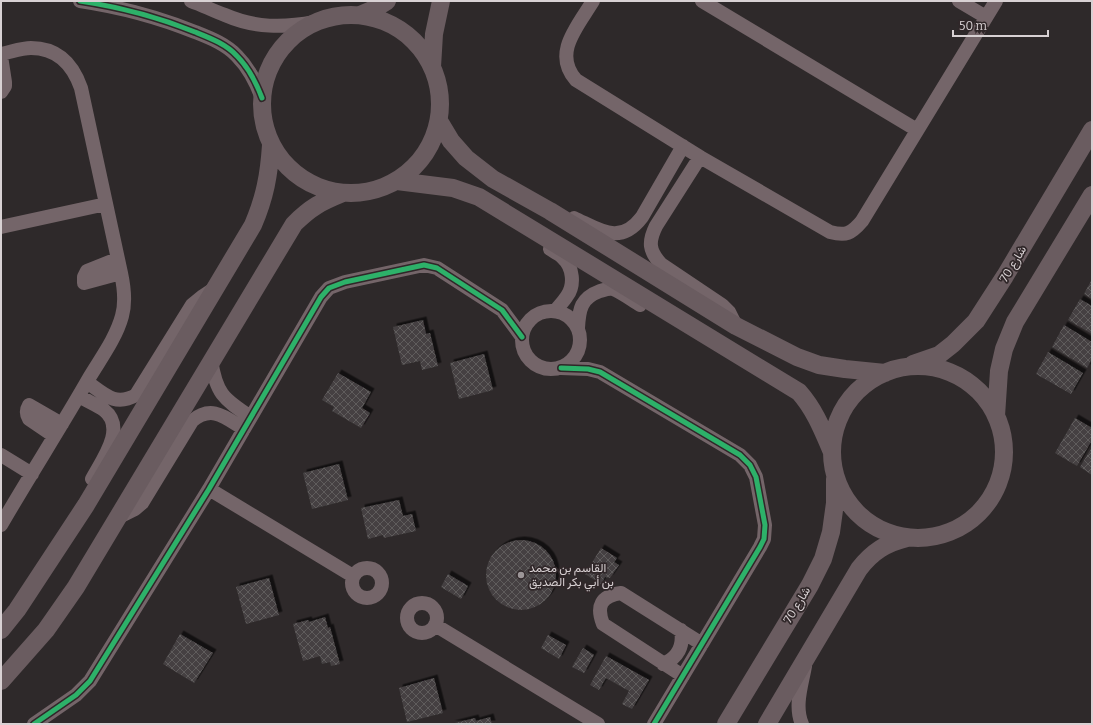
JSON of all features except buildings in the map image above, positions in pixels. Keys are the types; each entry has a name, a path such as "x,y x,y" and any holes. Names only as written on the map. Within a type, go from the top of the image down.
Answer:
{"main road":[{"path":"360,15 387,1"},
{"path":"432,67 434,34 441,1"},
{"path":"360,15 375,18 390,24 415,42 425,54 432,67 438,85 440,103 439,121 434,136 424,155 409,172 380,189 362,193 343,193 321,188 301,178 284,164 271,145 263,122 262,98 264,82 270,66 278,52 301,30 315,22 337,16 360,15"},
{"path":"439,121 451,141 466,158 493,179 550,211 736,326 797,357 819,365 885,373"},
{"name":"شارع 70","path":"904,368 939,355 953,344 976,321 1006,276 1092,130"},
{"path":"1,630 17,610 86,505 253,224 261,206 267,186 271,145"},
{"path":"397,180 452,188 479,197 799,392 809,404 817,418 832,452 835,475 842,494 854,510 870,524 888,533 908,538"},
{"path":"1,681 46,630 61,609 294,224 308,210 324,200 343,193"},
{"path":"996,416 999,371 1004,349 1014,322 1092,195"},
{"path":"767,724 859,569 867,559 875,551 885,545 908,538 934,537 946,533 969,521 988,502 999,479 1003,466 1003,440 996,416 980,393 958,376 945,371 918,366 885,373 864,386 847,405 836,427 832,452"},
{"name":"شارع 70","path":"730,717 810,585 822,559 832,524 835,503 835,475"}],"street":[{"path":"80,1 113,6 145,14 177,24 223,44 237,55 248,67 262,98"},
{"path":"191,1 204,5 225,15 254,24 269,26 292,26 315,22"},
{"path":"593,1 566,47 566,65 576,80 700,157 830,232 842,235 854,231 862,221 996,1"},
{"path":"702,1 917,130"},
{"path":"959,1 986,17"},
{"path":"1,92 6,82 1,55 31,48 45,50 57,55 68,64 76,75 81,88 121,273 124,301 118,328 80,396 32,474 5,509 1,524"},
{"path":"550,211 569,215 607,234 617,234 627,231 636,225 642,217 684,146"},
{"path":"700,157 656,226 651,236 650,246 654,256 661,264 722,305 729,312 736,326"},
{"path":"1,227 106,204"},
{"path":"513,217 520,230 525,235 563,257 568,263 571,271 571,288 568,296 555,311"},
{"path":"118,259 87,271 84,277 84,283 121,273"},
{"path":"34,724 76,695 90,681 208,489 321,297 329,288 345,282 424,265 437,268 502,310 519,314 536,315"},
{"path":"87,382 109,398 118,401 128,400 136,395 192,305 202,296 215,288"},
{"path":"561,368 574,359 580,344 578,328 579,311 582,305 592,294 606,289 613,290 657,314 668,313"},
{"path":"502,310 522,337"},
{"path":"578,328 569,316 555,311 542,312 529,321 524,328 522,346 525,354 537,366 544,369 588,369 600,372 740,455 750,465 756,478 765,525 764,539 654,724"},
{"path":"580,344 600,372"},
{"path":"211,360 217,386 223,396 247,423"},
{"path":"80,396 103,410 109,416 113,423 114,431 113,440 89,485 86,494 86,505"},
{"path":"117,518 136,509 142,503 192,421 199,415 212,412 247,423"},
{"path":"1,455 32,474"},
{"path":"208,489 353,576"},
{"path":"682,676 603,624 599,613 602,602 610,595 621,593 702,644"},
{"path":"435,625 598,724"},
{"path":"663,664 673,658 679,650 682,637 681,630"},
{"path":"802,724 798,716 799,699 807,657"},
{"path":"717,724 730,717"}],"cycle path":[{"path":"80,1 124,9 153,17 218,42 233,52 249,70 262,98"},
{"path":"34,724 76,695 90,681 209,489 321,297 329,288 345,282 424,265 437,268 502,310 522,337"},
{"path":"561,368 588,369 600,372 740,455 750,465 756,477 765,525 764,539 654,724"}],"place":[{"name":"القاسم بن محمد بن أبي بكر الصديق","path":"521,575"}]}
